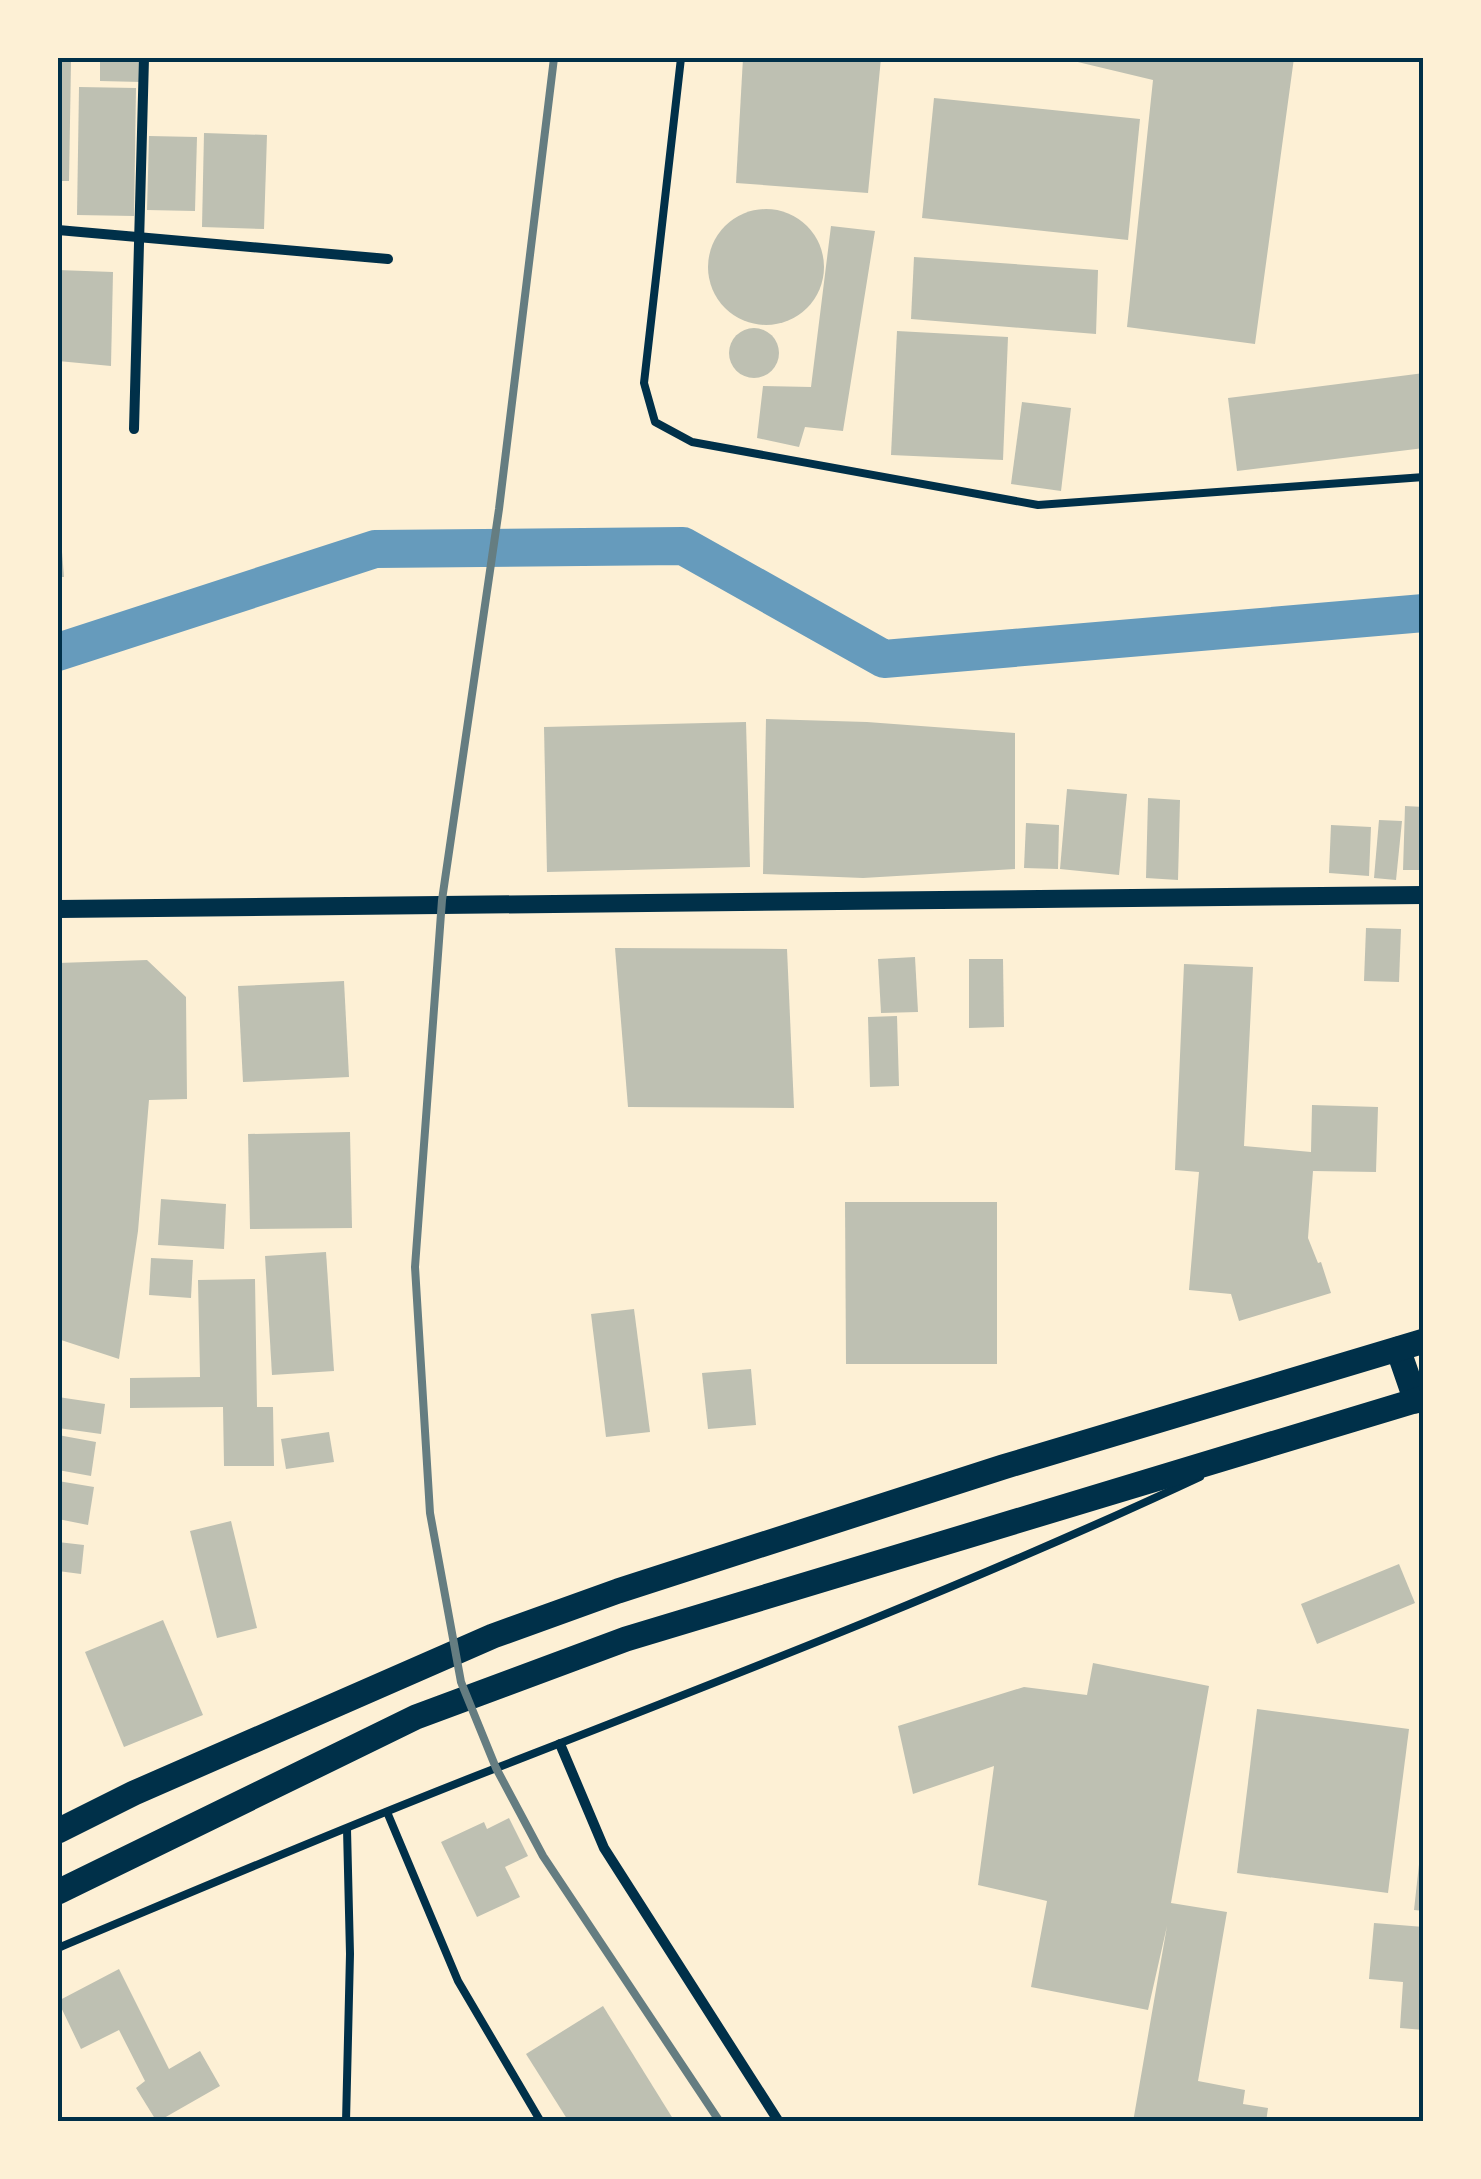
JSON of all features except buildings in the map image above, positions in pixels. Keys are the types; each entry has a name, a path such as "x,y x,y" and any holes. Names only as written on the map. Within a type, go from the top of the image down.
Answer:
{"main road":[{"path":"58,1831 134,1793 493,1636 618,1591 1004,1467 1424,1342"},
{"path":"58,1892 416,1717 626,1639 1420,1400 1398,1349"}],"street":[{"path":"134,429 144,58"},
{"path":"58,230 388,259"},
{"path":"58,909 1424,895"},
{"path":"560,1744 604,1848 779,2122"}],"lane":[{"path":"680,58 644,383 655,422 692,442 1038,505 1424,477"},
{"path":"58,1948 961,1584 1272,1444"},
{"path":"388,1812 458,1981 541,2122"},
{"path":"346,2122 350,1954 347,1829"}],"waterway":[{"path":"58,652 375,549 683,546 884,659 1424,613"}],"railway":[{"path":"554,58 499,509 442,900 415,1267 430,1513 461,1682 496,1768 543,1856 720,2122"}]}
